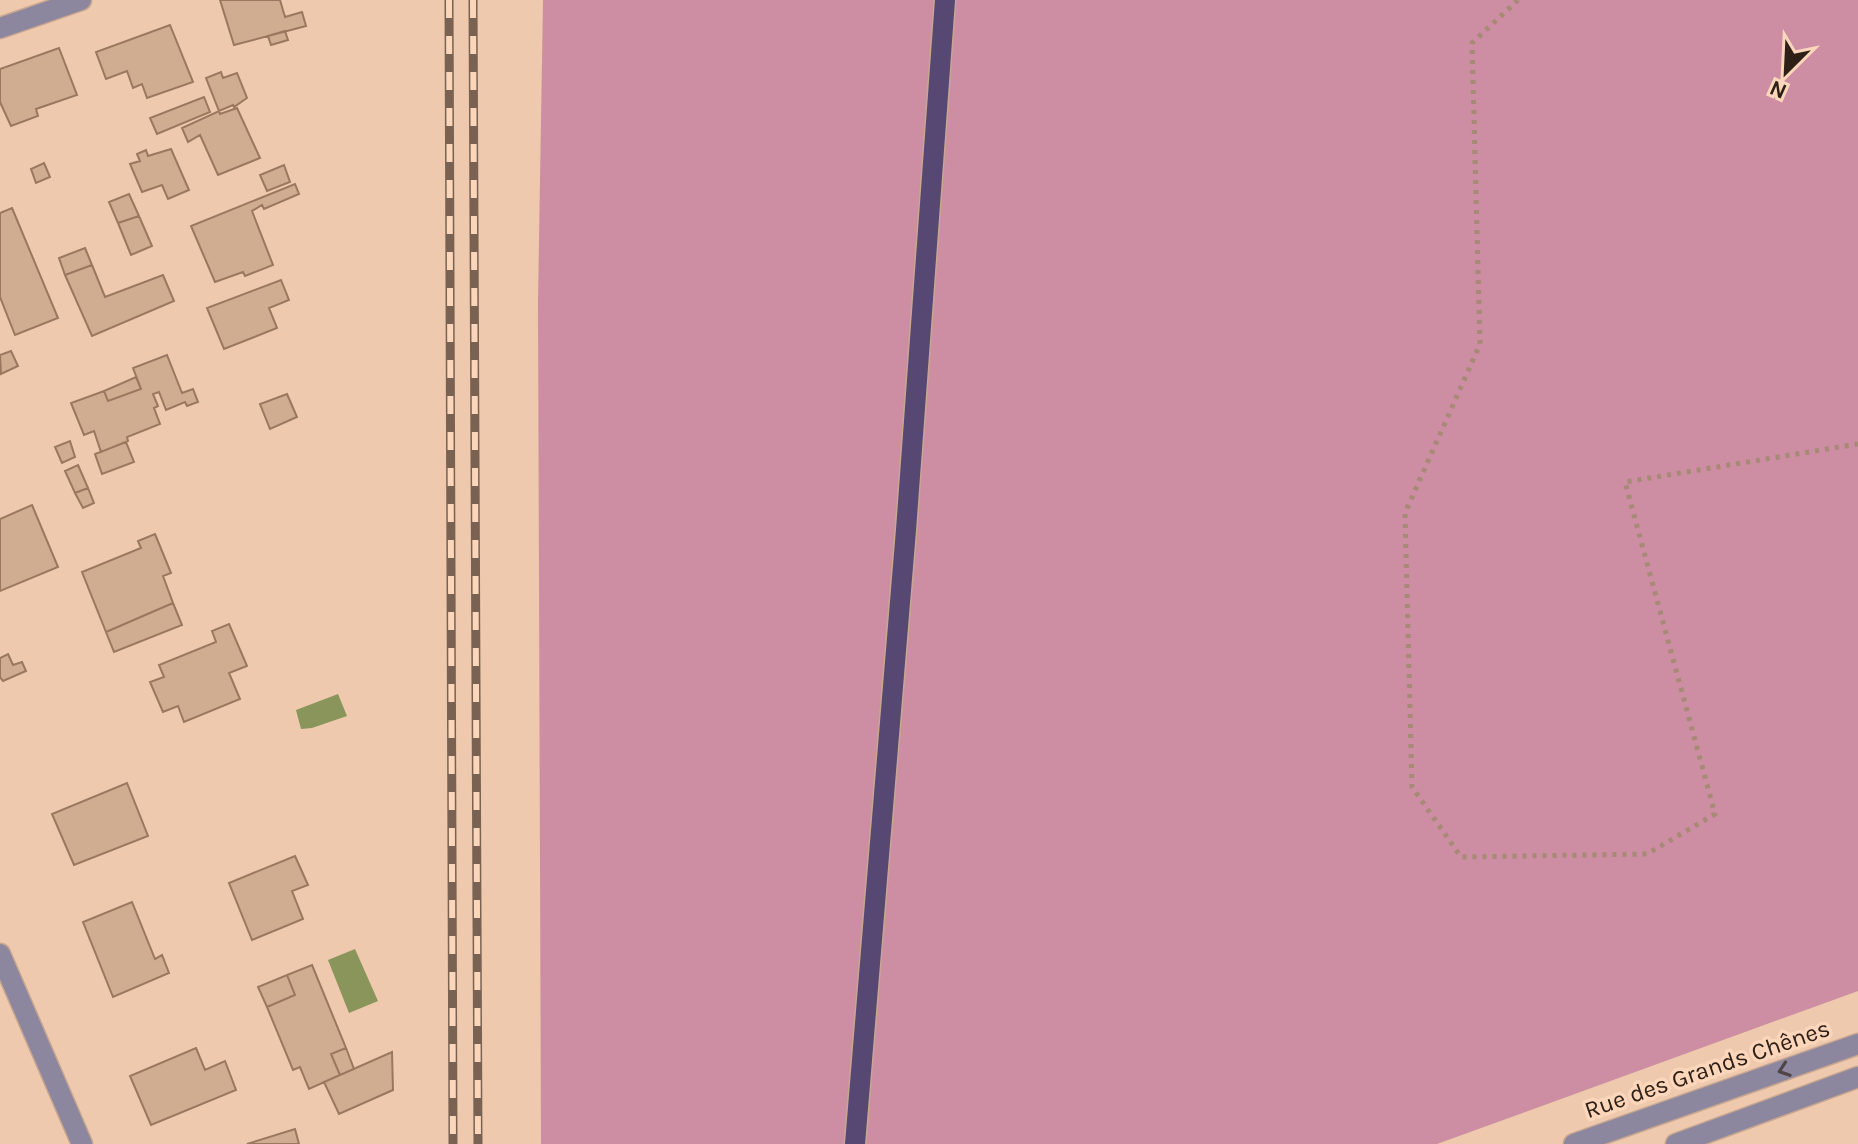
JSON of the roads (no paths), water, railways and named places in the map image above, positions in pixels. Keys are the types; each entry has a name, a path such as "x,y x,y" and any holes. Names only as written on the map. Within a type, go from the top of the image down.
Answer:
{"main road":[{"path":"855,1144 906,530 945,0"}],"street":[{"path":"0,28 81,0"},
{"path":"0,954 82,1144"},
{"name":"Rue des Grands Chênes","path":"1574,1144 1858,1044"},
{"path":"1676,1144 1858,1077"}],"railway":[{"path":"449,0 453,1144"},
{"path":"473,0 478,1144"}]}
